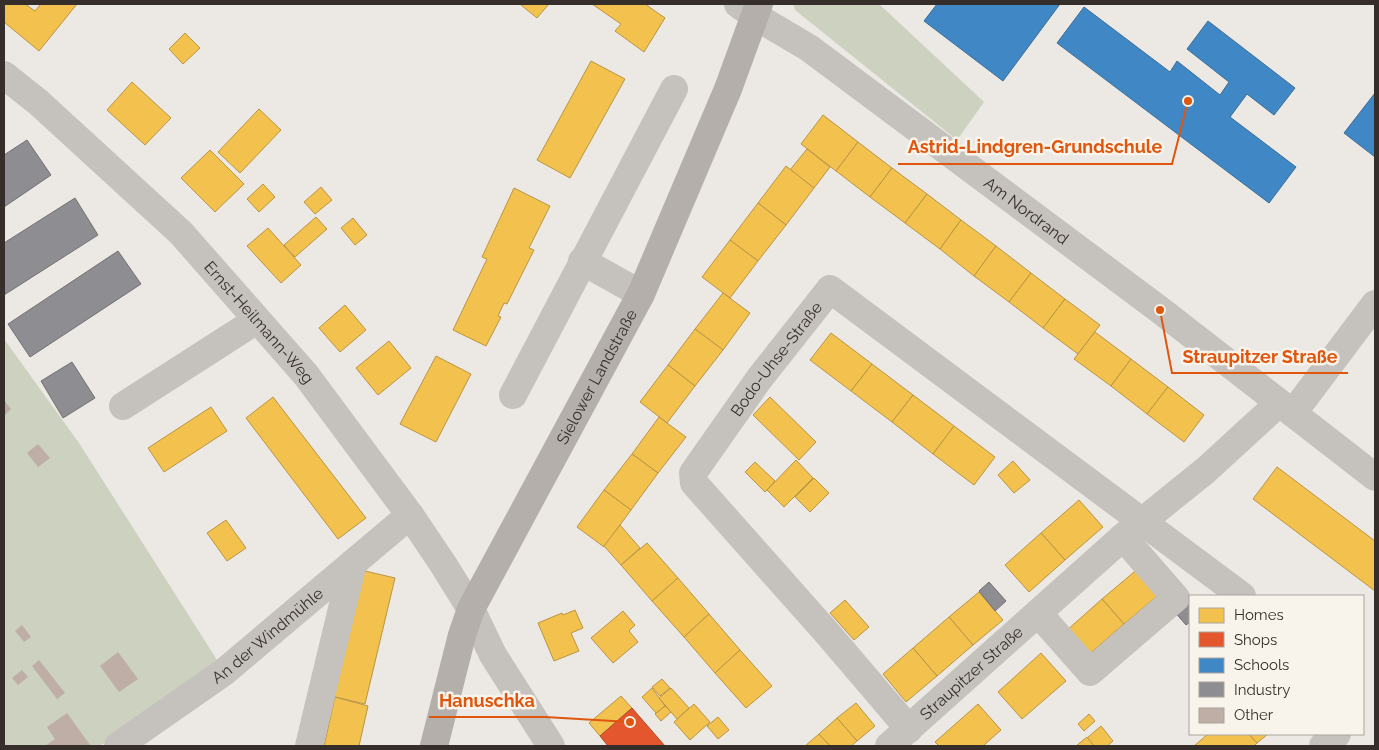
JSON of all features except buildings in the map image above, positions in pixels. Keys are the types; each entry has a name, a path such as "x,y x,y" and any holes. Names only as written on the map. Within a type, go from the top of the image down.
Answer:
{"main road":[{"name":"Sielower Landstraße","path":"434,746 462,635 471,609 641,294 728,89 751,8"}],"street":[{"name":"Am Nordrand","path":"751,8 809,48 1160,310 1375,477"},
{"name":"Ernst-Heilmann-Weg","path":"4,75 38,102 180,233 306,375 410,515 471,609 493,655 551,746"},
{"path":"513,395 674,89"},
{"path":"582,261 641,294"},
{"name":"Bodo-Uhse-Straße","path":"899,738 828,634 694,483 693,473 698,465 759,379 830,289 1133,529"},
{"path":"1286,408 1375,304"},
{"path":"123,406 257,320"},
{"name":"Straupitzer Straße","path":"899,738 1133,529 1286,408"},
{"name":"An der Windmühle","path":"118,746 224,672 410,515"},
{"path":"1133,529 1240,595"},
{"path":"1038,614 1090,672 1176,598 1133,529"},
{"path":"309,746 353,563"},
{"path":"1323,746 1336,735"}],"green space":[{"path":"793,4 879,4 984,102 957,140 795,10"},
{"path":"4,339 79,443 219,663 100,746 4,746"}],"place":[{"name":"Astrid-Lindgren-Grundschule","path":"1188,101"},
{"name":"Straupitzer Straße","path":"1160,310"},
{"name":"Hanuschka","path":"630,722"}]}
